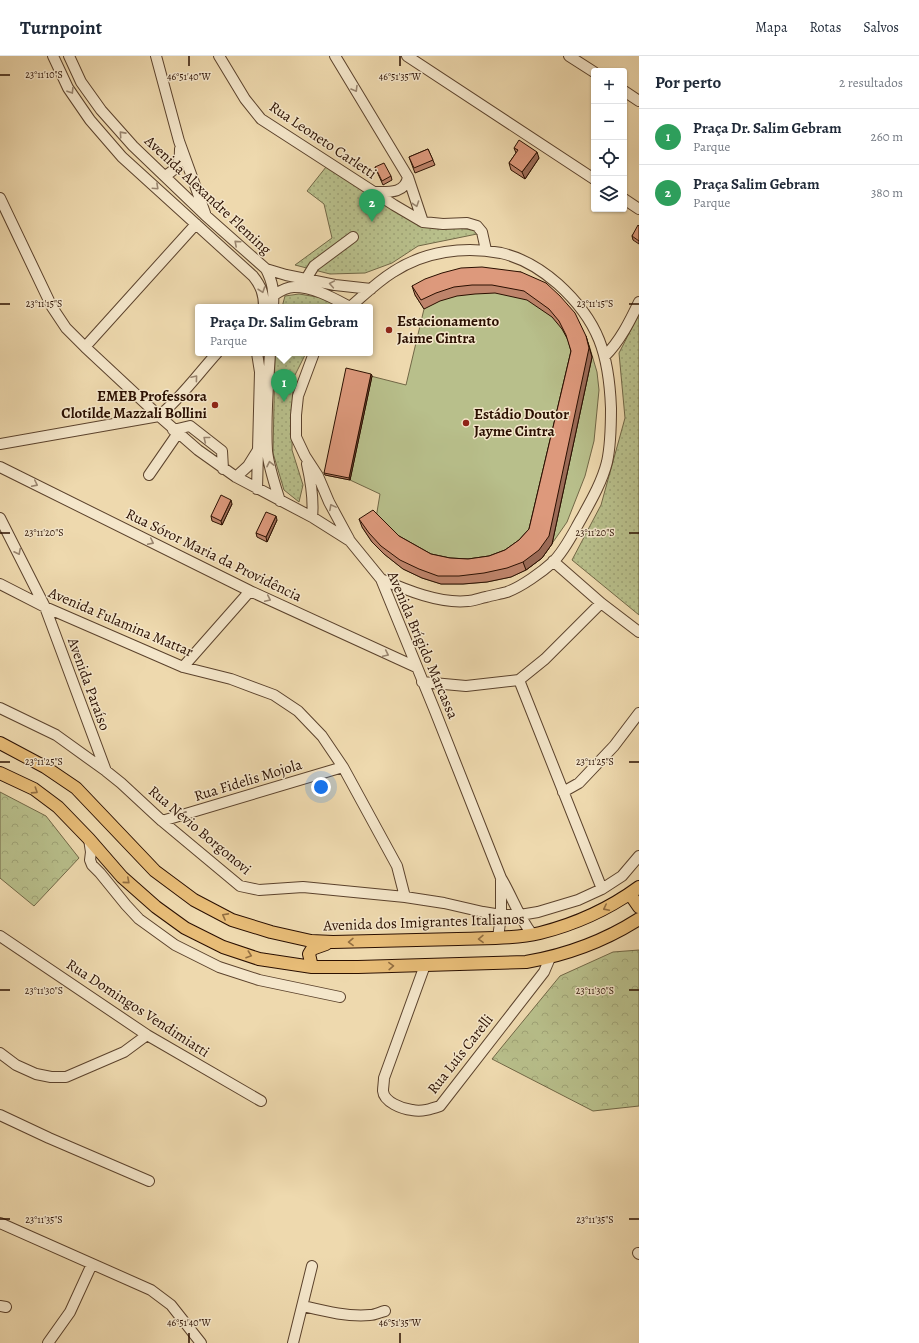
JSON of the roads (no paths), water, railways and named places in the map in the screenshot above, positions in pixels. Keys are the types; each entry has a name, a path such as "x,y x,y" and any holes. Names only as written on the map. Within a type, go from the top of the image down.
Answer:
{"main road":[{"name":"Avenida dos Imigrantes Italianos","path":"0,743 45,767 76,788 155,871 194,900 232,920 271,932 311,941 333,942 498,938 532,934 563,927 596,914 634,891"},
{"path":"0,773 34,789 58,807 89,839 122,877 156,907 185,928 223,946 259,959 312,967 526,962 570,953 601,940 639,919"},
{"path":"634,891 639,907"},
{"path":"312,967 309,954 312,949 319,945 333,942"}],"street":[{"name":"Avenida Alexandre Fleming","path":"53,56 68,88 90,120 122,157 253,276 260,284 264,294 264,304"},
{"name":"Avenida Alexandre Fleming","path":"69,56 81,82 101,110 133,146 205,215 266,269 335,285 371,289"},
{"path":"156,56 180,141 205,215"},
{"name":"Rua Leoneto Carletti","path":"219,56 245,99 261,119 394,205 423,222 443,224 467,222 477,226 482,232 486,250"},
{"path":"335,56 408,177 423,222"},
{"path":"407,56 591,177"},
{"path":"569,56 591,70"},
{"path":"627,93 639,101"},
{"path":"165,176 174,171 179,164 180,141"},
{"path":"122,157 133,146"},
{"path":"375,192 394,192 400,190 405,186 408,177"},
{"path":"0,198 52,307 66,328 176,432 149,475"},
{"path":"627,201 639,208"},
{"path":"85,347 196,224"},
{"path":"306,279 314,266 352,237"},
{"path":"354,304 392,273 418,259 460,250 486,250 513,256 533,266 555,281 574,300 590,320 599,338 605,356 610,380 611,436 607,463 602,479 570,538 553,561 532,578 509,591 468,601 440,600 406,591 381,579"},
{"path":"266,269 272,281 274,295 273,304"},
{"path":"274,295 285,289 294,287 329,296 344,304"},
{"path":"605,356 614,347 639,302"},
{"path":"0,444 159,416 173,405 196,375 214,356"},
{"path":"257,356 260,372 257,489"},
{"path":"270,356 267,406 267,451 274,484 280,501"},
{"path":"313,356 298,396 296,437 305,456 318,476 329,502 350,541"},
{"name":"Avenida Brígido Marcassa","path":"176,432 190,426 222,451 224,469 257,489 312,517 350,541 381,579 501,878 511,893 525,925 532,934"},
{"path":"236,477 248,466 258,445"},
{"path":"305,456 312,488 314,506 312,517"},
{"name":"Rua Sóror Maria da Providência","path":"0,467 250,591 416,667"},
{"name":"Avenida Paraíso","path":"0,518 45,606 106,771"},
{"path":"553,561 601,603 639,632"},
{"name":"Avenida Fulamina Mattar","path":"0,584 45,606 182,667 231,679 274,695 298,711 322,736 343,767 397,866 405,897"},
{"path":"182,667 250,591"},
{"path":"422,682 466,686 519,680 545,659 601,603"},
{"path":"519,680 602,889"},
{"name":"Rua Névio Borgonovi","path":"0,708 56,735 106,771 162,821 240,886 259,890 303,887 405,897 444,903 501,915 520,915 538,912 578,900 602,889 622,876 639,856"},
{"path":"563,792 579,783 614,746 639,713"},
{"name":"Rua Fidelis Mojola","path":"162,821 343,767"},
{"path":"89,839 91,852 90,860 92,865 139,919 175,945 219,967 259,980 340,997"},
{"name":"Avenida Brígido Marcassa","path":"498,938 501,915 501,878"},
{"name":"Rua Domingos Vendimiatti","path":"0,936 147,1035 261,1101"},
{"name":"Rua Luís Carelli","path":"425,965 384,1078 383,1091 386,1099 397,1105 412,1110 428,1110 440,1106 544,972 550,958"},
{"path":"0,1053 16,1064 36,1074 51,1077 66,1076 124,1052 147,1035"},
{"path":"0,1115 148,1181"},
{"path":"0,1223 142,1285 159,1295 171,1305 201,1343"},
{"path":"48,1343 70,1312 92,1264"},
{"path":"294,1343 312,1266"},
{"path":"303,1306 351,1315 372,1316 385,1311"}],"place":[{"name":"Praça Salim Gebram","path":"372,222"},
{"name":"Estacionamento Jaime Cintra","path":"389,330"},
{"name":"Praça Dr. Salim Gebram","path":"284,402"},
{"name":"EMEB Professora Clotilde Mazzali Bollini","path":"215,405"},
{"name":"Estádio Doutor Jayme Cintra","path":"466,423"}]}
